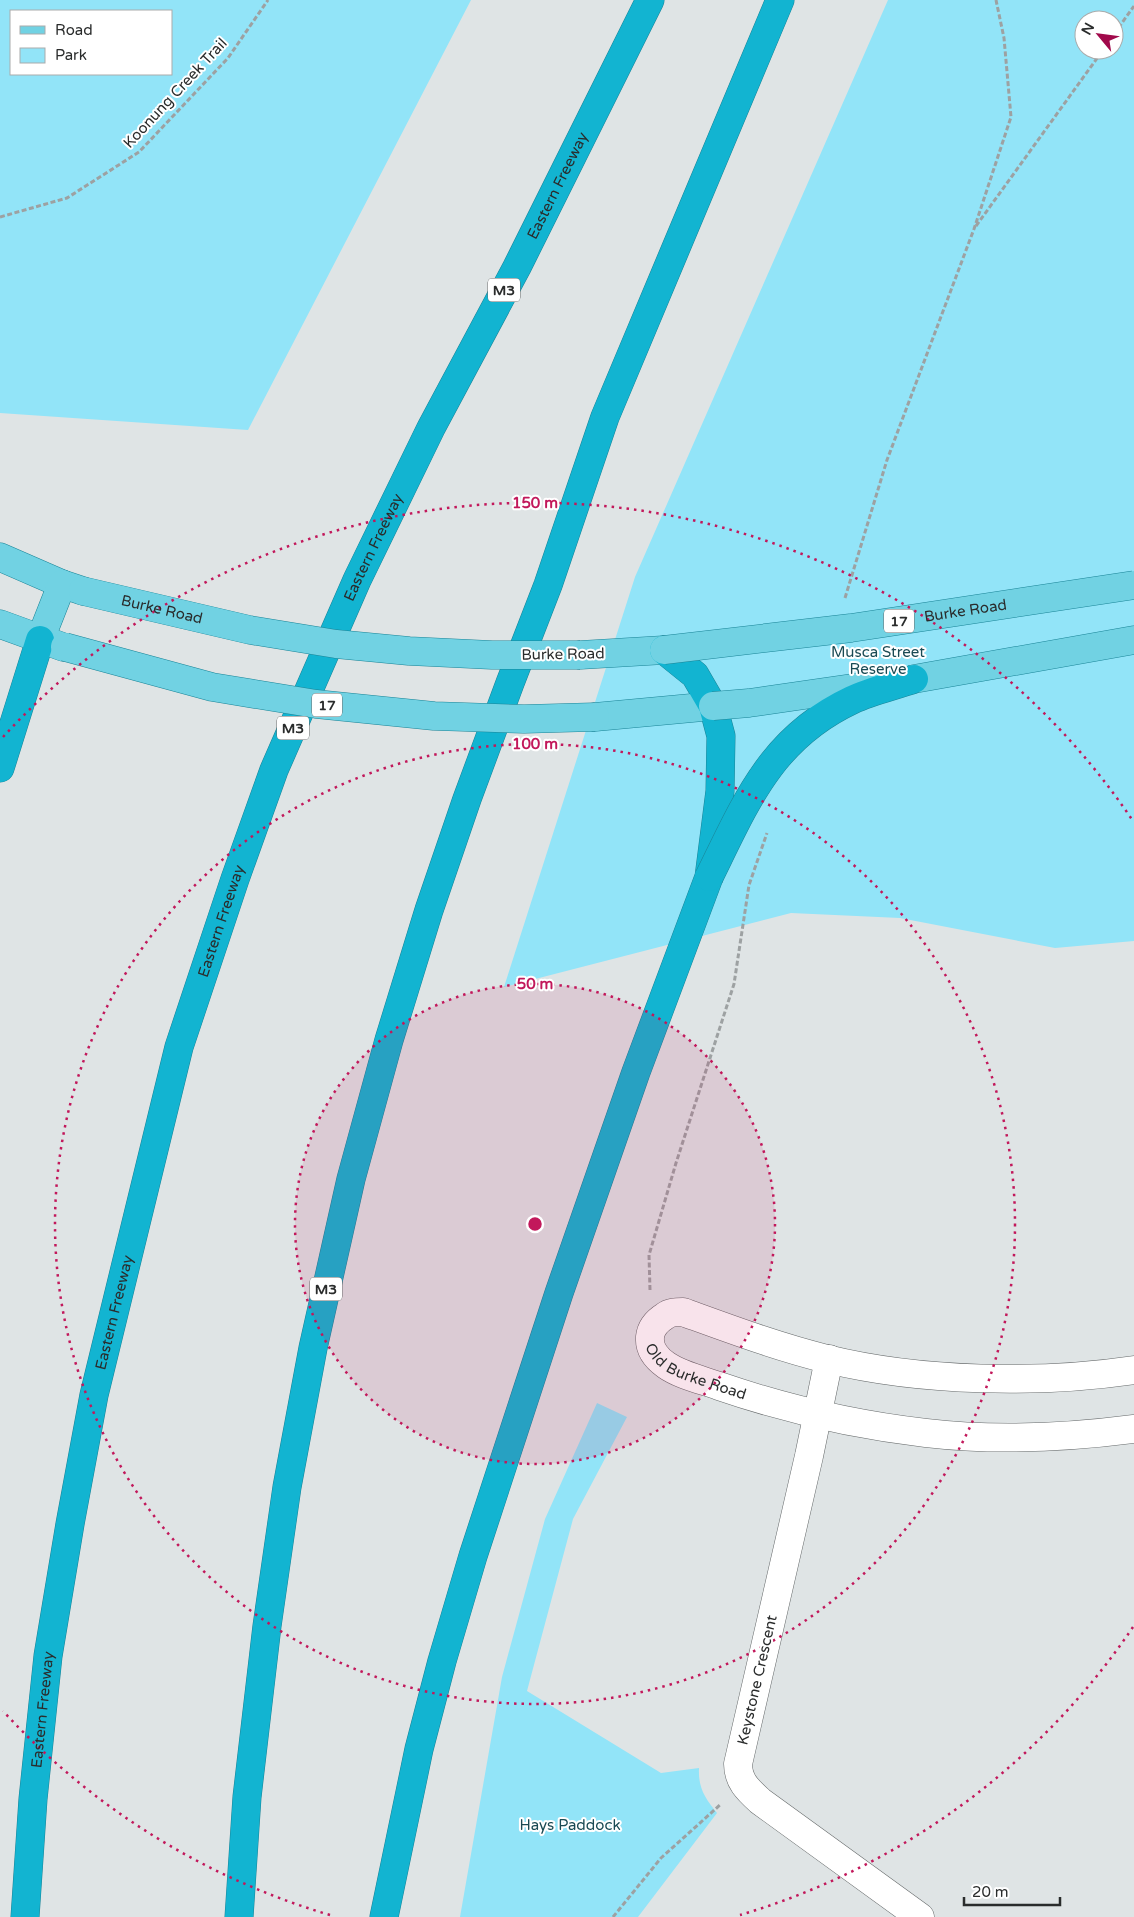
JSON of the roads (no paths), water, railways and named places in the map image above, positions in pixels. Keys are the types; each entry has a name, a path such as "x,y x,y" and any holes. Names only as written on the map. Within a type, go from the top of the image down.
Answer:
{"highway":[{"name":"Eastern Freeway","path":"25,1917 33,1800 48,1656 70,1524 94,1395 179,1047 274,770 358,580 431,428 517,267 650,0"},
{"name":"M3","path":"240,1917 248,1788 267,1626 287,1487 313,1348 351,1179 389,1040 429,910 467,799 548,585 605,417 780,0"},
{"path":"0,768 53,643"},
{"path":"664,650 695,675 713,706 721,736 720,791 710,877"},
{"path":"384,1917 419,1748 473,1556 553,1312 636,1072 710,877 748,797 772,762 812,722 853,699 914,679"}],"main road":[{"name":"Burke Road","path":"0,557 72,587 250,630 336,644 409,651 492,655 580,655 664,650 851,628 1134,585"},
{"path":"53,643 72,587"},
{"name":"17","path":"0,624 53,643 212,687 316,704 391,712 434,716 524,719 595,717 749,702 914,679 1134,640"}],"street":[{"name":"Old Burke Road","path":"1134,1370 1040,1379 965,1377 891,1371 829,1359 779,1346 682,1312 670,1313 659,1320 651,1330 650,1346 656,1356 667,1366 753,1398 818,1416 926,1433 1007,1438 1080,1436 1134,1429"},
{"name":"Keystone Crescent","path":"829,1359 818,1416 738,1764 738,1773 745,1787 760,1801 920,1917"}],"park label":[{"name":"Musca Street Reserve","path":"878,660"},
{"name":"Hays Paddock","path":"570,1825"}]}
